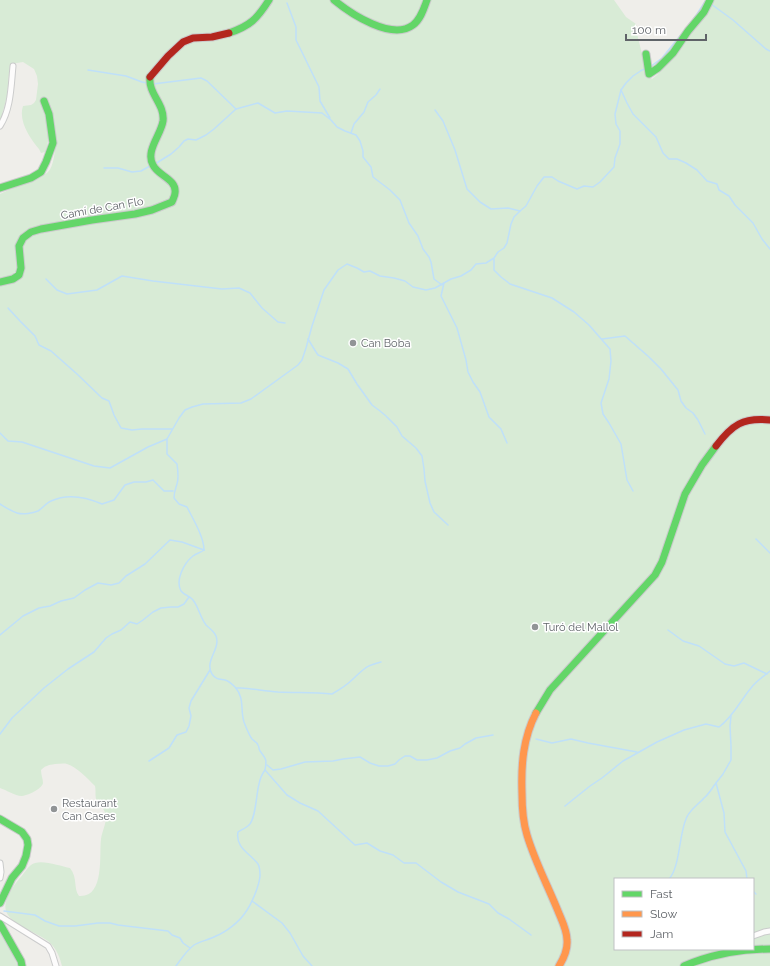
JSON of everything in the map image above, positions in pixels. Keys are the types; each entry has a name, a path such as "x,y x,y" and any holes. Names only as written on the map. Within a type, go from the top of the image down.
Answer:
{"street":[{"name":"Camí de Can Flo","path":"0,282 14,280 19,276 21,270 18,246 21,240 31,231 140,213 156,209 172,202 175,193 174,186 171,181 156,171 151,160 163,116 162,108 150,89 150,76 179,45 186,40 216,36 244,27 257,18 269,0"},
{"path":"334,0 344,9 362,19 386,29 398,30 409,28 413,25 422,12 427,0"},
{"path":"646,54 649,74 658,68 672,53 704,12 710,0"},
{"path":"0,126 4,120 7,110 13,66"},
{"path":"0,188 31,178 41,172 53,143 49,114 44,101"},
{"path":"559,966 567,951 567,936 561,917 529,842 524,823 522,766 524,747 529,728 536,710 550,690 655,575 662,562 689,485 727,433 738,424 748,421 770,420"},
{"path":"0,819 21,832 27,839 28,846 22,867 13,876 0,903"},
{"path":"0,863 0,878"},
{"path":"0,916 48,946 56,966"},
{"path":"0,924 21,961 22,966"},
{"path":"754,936 770,931"},
{"path":"706,957 740,951 770,949"},
{"path":"684,966 721,950"}],"green space":[{"path":"0,0 614,0 626,17 636,24 647,73 652,79 657,75 682,43 712,0 770,0 770,966 62,966 57,951 50,943 44,938 18,924 8,915 5,906 8,896 26,870 35,863 44,862 70,868 74,875 76,890 79,896 87,895 93,890 97,883 99,874 101,839 106,817 104,810 97,801 95,786 78,770 67,764 49,765 41,770 43,781 42,785 34,792 27,795 19,796 0,788 0,194 48,172 55,153 56,136 52,112 48,104 42,105 47,123 48,134 45,152 41,153 23,123 23,106 31,105 36,100 38,84 34,69 23,62 11,64 7,96 0,122"},
{"path":"0,932 11,950 18,966 0,966"}],"waterway":[{"path":"689,25 706,0"},
{"path":"287,3 296,27 296,40 319,87 320,101 330,118"},
{"path":"711,4 770,51"},
{"path":"650,67 662,58 684,31"},
{"path":"204,550 204,545 200,534 187,507 179,504 174,498 178,479 177,464 167,454 167,439 185,410 203,404 241,403 251,399 298,365 302,360 324,290 338,270 347,264 364,272 370,271 380,276 405,281 413,287 426,290 435,288 451,279 461,276 471,270 476,264 486,263 494,258 498,252 504,248 507,243 514,217 526,206 537,186 544,177 552,177 577,189 584,186 593,187 600,182 614,167 615,158 620,144 620,131 616,124 615,114 621,90 633,76 646,69"},
{"path":"88,70 126,76 147,83"},
{"path":"153,84 201,78 207,81 236,109 258,103 275,113 287,111 322,113 337,127 356,135 360,141 363,157 371,167 373,177 400,200 409,223 429,257 434,279 442,285"},
{"path":"351,133 354,124 364,112 368,102 380,89"},
{"path":"621,90 633,114 656,137 663,153 669,159 677,159 686,163 697,170 707,181 717,184 719,190 729,196 735,205 753,223 762,239 770,249"},
{"path":"155,164 171,154 184,141 188,139 196,140 206,135 236,109"},
{"path":"435,110 443,121 455,150 467,189 480,202 491,209 508,208 520,211"},
{"path":"104,168 118,168 132,172 141,171 150,166"},
{"path":"494,259 494,270 510,284 552,298 574,312 589,325 610,349 611,361 609,379 601,403 603,414 621,444 627,480 633,491"},
{"path":"46,279 57,290 67,294 97,290 122,276 222,289 239,288 250,293 262,308 278,322 285,323"},
{"path":"444,283 441,296 457,328 468,372 480,392 489,417 501,429 507,443"},
{"path":"8,308 35,336 39,345 51,351 102,398 109,401 121,428 132,430 172,429"},
{"path":"602,339 625,336 649,357 678,390 681,401 686,408 693,413 705,434"},
{"path":"308,339 318,355 338,363 348,369 372,405 386,416 397,427 402,436 416,448 422,456 425,481 430,503 434,512 448,525"},
{"path":"0,433 8,441 22,442 94,466 110,468 148,447 167,439"},
{"path":"0,504 22,514 38,511 49,502 64,497 90,499 102,504 114,500 125,485 134,482 146,482 153,480 164,491 173,491"},
{"path":"756,539 770,553"},
{"path":"0,635 23,616 39,608 74,598 98,583 111,585 119,583 126,576 145,564 170,540 182,542 204,550"},
{"path":"204,550 193,556 186,563 181,572 179,587 182,592 193,600 204,622 216,636 217,641 211,660 210,669 215,677 228,681 238,691 241,700 244,722 252,739 258,744 260,751 265,758 265,770 287,795 318,811 355,845 367,843 380,851 393,855 404,863 416,863 441,882 458,892 489,904 498,913 531,935"},
{"path":"0,734 12,718 44,688 68,669 94,652 106,638 121,630 130,622 137,624 161,608 178,607 184,604 189,597"},
{"path":"668,630 683,641 699,646 725,664 734,666 744,663 767,674"},
{"path":"236,688 278,692 332,694 366,668 381,662"},
{"path":"149,761 169,748 177,735 186,732 191,716 189,708 191,701 210,670"},
{"path":"565,806 623,761 657,742 684,730 706,724 719,727 732,714 757,681 770,671"},
{"path":"731,716 731,760 716,783 724,813 725,832 746,871 747,878"},
{"path":"267,765 273,770 305,762 333,761 360,757 379,766 388,766 395,764 405,756 410,756 417,760 437,758 450,751 460,748 476,738 493,735"},
{"path":"536,739 552,743 571,739 637,752"},
{"path":"176,966 186,952 194,945 220,934 236,923 245,913 252,901 260,876 260,868 255,860 241,847 238,832 248,826 251,822 259,782 265,770"},
{"path":"670,878 675,867 687,816 716,783"},
{"path":"252,901 282,923 290,933 303,956 312,966"},
{"path":"4,911 35,915 45,921 59,926 110,923 168,931 172,935 180,938 183,943 190,948"}],"traffic: fast":[{"path":"229,33 242,28 257,17 269,0"},
{"path":"334,0 372,24 394,30 404,29 416,23 427,0"},
{"path":"646,54 649,74 658,68 673,53 688,31 704,12 710,0"},
{"path":"0,282 13,279 19,275 21,268 19,246 23,238 31,232 92,220 135,214 152,210 172,202 175,188 170,181 155,169 151,160 152,149 162,126 163,115 162,109 151,89 150,77"},
{"path":"0,188 31,178 41,172 53,143 49,114 44,101"},
{"path":"536,713 550,690 655,575 662,562 685,494 702,465 716,446"},
{"path":"0,819 22,832 27,839 28,845 22,866 12,878 0,903"},
{"path":"0,924 21,961 22,966"},
{"path":"754,950 770,949"},
{"path":"684,966 705,958 748,950"}],"traffic: slow":[{"path":"536,713 528,732 524,752 522,804 530,845 563,922 566,933 566,951 559,966"}],"traffic: jam":[{"path":"150,77 168,56 183,42 193,38 212,37 229,33"},
{"path":"716,446 727,433 745,421 761,419 770,420"}],"place":[{"name":"Can Boba","path":"353,343"},
{"name":"Turó del Mallol","path":"535,627"},
{"name":"Restaurant Can Cases","path":"54,809"}]}
